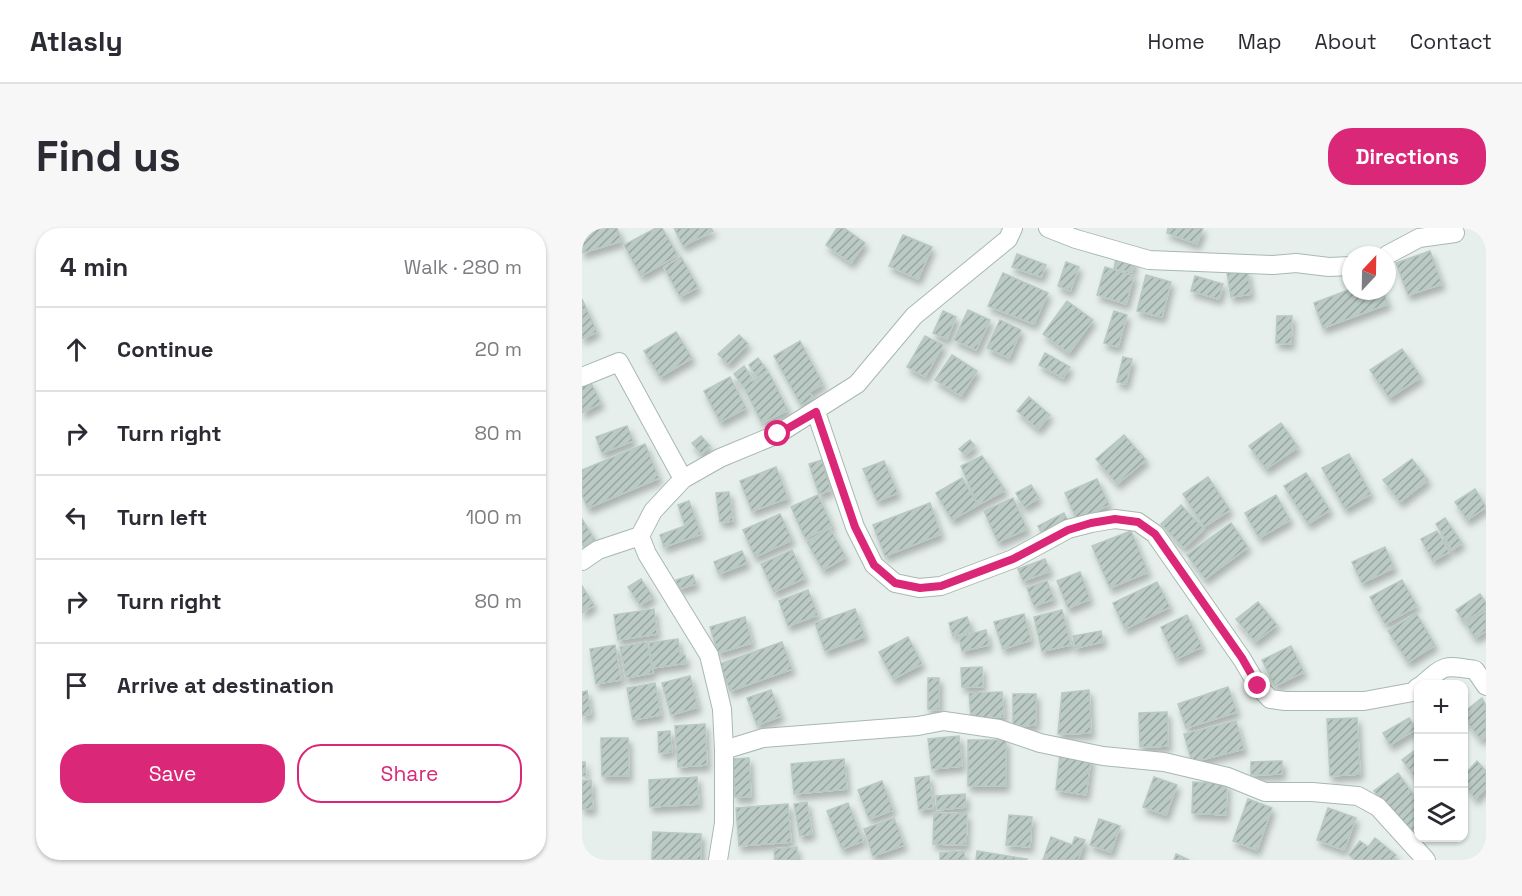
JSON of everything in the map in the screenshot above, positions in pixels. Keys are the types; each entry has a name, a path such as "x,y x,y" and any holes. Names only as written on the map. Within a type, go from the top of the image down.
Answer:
{"street":[{"path":"582,561 598,550 640,536 653,511 683,479 720,458 778,434 857,384 914,316 1008,239 1012,228"},
{"path":"1048,228 1076,239 1149,260 1273,265 1296,263 1342,266"},
{"path":"1396,250 1419,238 1455,233"},
{"path":"582,377 619,362 683,479"},
{"path":"816,412 855,527 874,565 895,583 920,588 941,586 1013,559 1068,530 1115,519 1138,522 1155,534 1242,658 1258,686 1270,699 1364,701 1414,691"},
{"path":"640,536 647,554 709,655 722,709 724,750 724,823 718,860"},
{"path":"1427,680 1449,665 1475,670 1486,686"},
{"path":"724,750 763,738 918,726 944,721 999,729 1040,743 1093,754 1164,762 1228,777 1265,792 1312,792 1358,796 1378,807 1426,860"}],"building":[{"path":"582,228 617,228 622,241 582,253"},
{"path":"656,228 662,228 678,255 641,276 624,245"},
{"path":"674,228 711,228 713,231 683,246"},
{"path":"837,228 844,228 865,243 851,263 826,245"},
{"path":"1168,228 1203,228 1197,244 1167,233"},
{"path":"903,235 932,247 918,279 889,266"},
{"path":"1430,251 1442,284 1408,295 1396,263"},
{"path":"1017,254 1046,265 1041,277 1012,267"},
{"path":"681,257 698,287 680,297 664,267"},
{"path":"1116,258 1134,260 1132,272 1114,269"},
{"path":"1066,262 1079,267 1070,291 1058,286"},
{"path":"1105,267 1134,276 1126,304 1097,295"},
{"path":"1247,270 1251,294 1231,297 1227,273"},
{"path":"1003,273 1048,293 1034,324 988,306"},
{"path":"1146,275 1171,282 1162,317 1137,311"},
{"path":"1195,276 1223,284 1219,299 1191,291"},
{"path":"1342,292 1342,300 1386,300 1388,304 1323,328 1314,303"},
{"path":"582,299 597,332 582,339"},
{"path":"1067,301 1093,320 1069,353 1043,334"},
{"path":"968,310 990,320 976,350 954,340"},
{"path":"943,311 956,317 947,339 933,333"},
{"path":"1114,311 1127,315 1118,347 1104,343"},
{"path":"1277,316 1292,316 1291,344 1276,343"},
{"path":"1000,320 1021,330 1009,358 987,348"},
{"path":"676,332 692,358 660,377 644,351"},
{"path":"739,335 748,344 728,364 718,354"},
{"path":"925,336 943,345 925,377 907,367"},
{"path":"800,341 823,384 809,392 813,398 801,405 774,356"},
{"path":"1402,349 1421,377 1389,398 1370,370"},
{"path":"1045,353 1070,367 1063,378 1039,365"},
{"path":"952,355 977,371 961,396 935,380"},
{"path":"1123,357 1132,359 1126,384 1117,382"},
{"path":"758,358 767,370 757,377 749,365"},
{"path":"744,366 752,378 742,385 734,374"},
{"path":"769,373 788,410 762,423 743,385"},
{"path":"730,377 746,408 720,422 704,391"},
{"path":"590,381 601,403 582,413 582,384"},
{"path":"1029,397 1050,415 1038,429 1017,411"},
{"path":"1281,423 1298,447 1266,469 1249,446"},
{"path":"627,426 633,441 602,453 596,437"},
{"path":"1124,435 1146,460 1117,484 1096,459"},
{"path":"701,436 710,446 701,454 692,443"},
{"path":"970,440 975,446 965,455 959,449"},
{"path":"645,444 659,478 588,508 582,495 582,470"},
{"path":"1349,454 1371,494 1345,509 1322,468"},
{"path":"982,456 1005,490 978,505 961,466"},
{"path":"1412,459 1428,480 1400,502 1383,480"},
{"path":"822,460 831,490 819,494 809,464"},
{"path":"884,461 898,493 877,501 863,469"},
{"path":"776,467 788,498 752,511 740,481"},
{"path":"1306,473 1330,510 1308,524 1284,486"},
{"path":"1208,477 1230,510 1204,527 1183,494"},
{"path":"962,478 978,505 952,520 936,493"},
{"path":"1097,479 1109,505 1077,520 1065,493"},
{"path":"1031,485 1039,498 1024,507 1016,493"},
{"path":"1475,489 1486,507 1467,520 1455,502"},
{"path":"729,492 733,521 720,522 716,493"},
{"path":"818,495 832,526 805,538 791,507"},
{"path":"1276,495 1290,520 1259,538 1245,513"},
{"path":"1013,498 1027,529 998,542 984,511"},
{"path":"689,501 701,534 664,547 660,535 685,526 678,505"},
{"path":"930,503 941,534 885,556 873,525"},
{"path":"1181,505 1204,529 1184,548 1161,524"},
{"path":"1064,513 1069,523 1043,536 1038,526"},
{"path":"780,514 792,540 755,557 743,530"},
{"path":"1445,518 1462,543 1452,550 1436,524"},
{"path":"582,519 595,540 584,547 582,544"},
{"path":"1231,523 1248,547 1205,579 1187,555"},
{"path":"830,529 846,557 823,570 807,542"},
{"path":"1131,531 1148,572 1110,588 1092,546"},
{"path":"1437,531 1449,552 1433,561 1421,539"},
{"path":"1385,547 1394,568 1362,583 1352,562"},
{"path":"792,550 805,578 774,592 761,564"},
{"path":"742,551 747,563 719,574 714,562"},
{"path":"1045,559 1050,571 1023,581 1018,569"},
{"path":"1080,572 1090,599 1068,608 1057,581"},
{"path":"693,575 696,584 678,589 676,580"},
{"path":"641,579 653,597 640,605 628,587"},
{"path":"1402,580 1417,606 1385,624 1370,597"},
{"path":"1047,581 1054,599 1034,606 1027,588"},
{"path":"1157,582 1170,607 1125,629 1113,603"},
{"path":"582,586 594,605 582,613"},
{"path":"808,590 818,615 788,626 779,601"},
{"path":"1480,594 1486,607 1464,622 1456,610"},
{"path":"1258,602 1277,625 1255,642 1236,619"},
{"path":"654,609 657,634 618,640 614,615"},
{"path":"855,609 865,636 825,651 815,623"},
{"path":"1062,610 1071,645 1042,651 1034,617"},
{"path":"1486,611 1486,631 1475,638 1466,624"},
{"path":"1416,613 1435,645 1408,662 1388,631"},
{"path":"1024,614 1031,640 1003,649 994,622"},
{"path":"1187,615 1202,647 1176,659 1161,627"},
{"path":"745,617 752,643 718,653 710,627"},
{"path":"967,617 972,631 953,636 949,623"},
{"path":"986,630 989,645 962,651 959,637"},
{"path":"1101,631 1103,642 1075,648 1073,636"},
{"path":"908,637 922,664 893,679 879,652"},
{"path":"678,639 680,655 685,655 686,663 653,668 649,643"},
{"path":"647,642 653,673 626,678 620,647"},
{"path":"782,642 792,669 730,691 720,664"},
{"path":"615,645 621,680 596,684 590,649"},
{"path":"1291,646 1304,672 1275,686 1262,660"},
{"path":"982,667 983,687 962,687 961,668"},
{"path":"690,676 698,707 671,715 662,683"},
{"path":"928,678 939,678 939,710 928,709"},
{"path":"655,683 661,715 633,720 627,688"},
{"path":"1228,687 1237,712 1186,728 1178,704"},
{"path":"771,690 781,716 757,725 747,698"},
{"path":"1089,690 1091,733 1058,734 1062,693"},
{"path":"587,691 591,714 582,716 582,692"},
{"path":"1002,692 1004,717 971,718 969,693"},
{"path":"1013,694 1036,694 1036,725 1013,726"},
{"path":"1482,698 1486,706 1486,736 1481,740 1468,723 1468,709"},
{"path":"1167,712 1168,746 1140,747 1139,713"},
{"path":"1357,718 1360,774 1330,776 1327,719"},
{"path":"1409,718 1414,726 1414,730 1390,745 1383,733"},
{"path":"1236,721 1244,749 1192,762 1184,734"},
{"path":"705,724 707,765 678,767 675,726"},
{"path":"670,731 672,752 659,753 658,732"},
{"path":"959,736 962,766 932,769 928,739"},
{"path":"601,738 628,738 629,776 602,776"},
{"path":"968,740 1006,740 1006,786 968,786"},
{"path":"1414,751 1414,776 1402,760"},
{"path":"1060,754 1091,758 1086,795 1056,790"},
{"path":"749,758 751,797 735,797 733,759"},
{"path":"844,759 847,789 794,794 791,764"},
{"path":"1282,761 1282,774 1251,775 1251,762"},
{"path":"1477,761 1486,771 1486,788 1475,799 1468,789 1468,771"},
{"path":"582,762 585,762 586,776 582,776"},
{"path":"1398,773 1414,795 1414,836 1410,839 1374,791"},
{"path":"929,776 933,808 919,810 915,778"},
{"path":"697,777 699,804 650,807 649,780"},
{"path":"1154,777 1177,785 1166,815 1143,807"},
{"path":"591,780 593,809 582,809 582,781"},
{"path":"882,781 893,810 869,819 858,790"},
{"path":"1193,782 1227,784 1226,815 1192,813"},
{"path":"965,794 966,807 937,810 936,796"},
{"path":"1248,799 1272,808 1257,850 1233,841"},
{"path":"807,802 812,834 800,836 794,804"},
{"path":"848,803 863,841 842,849 827,811"},
{"path":"788,804 791,842 739,846 736,808"},
{"path":"1328,808 1356,818 1344,850 1317,840"},
{"path":"934,813 967,814 966,845 933,844"},
{"path":"1009,815 1032,817 1030,847 1006,845"},
{"path":"894,818 904,845 873,856 864,829"},
{"path":"1099,819 1120,826 1111,852 1090,845"},
{"path":"653,832 701,834 701,860 652,859"},
{"path":"1051,837 1072,845 1075,837 1085,840 1078,860 1043,860"},
{"path":"1375,838 1396,855 1392,860 1355,860 1349,855 1360,841 1368,847"},
{"path":"797,847 797,860 775,860 774,849"},
{"path":"964,851 965,860 940,860 940,853"},
{"path":"977,851 1027,859 976,860"},
{"path":"1176,854 1189,860 1174,860"}],"route":[{"path":"778,434 816,412 855,527 874,565 895,583 920,588 941,586 1013,559 1068,530 1115,519 1138,522 1155,534 1242,658 1258,686"}]}
